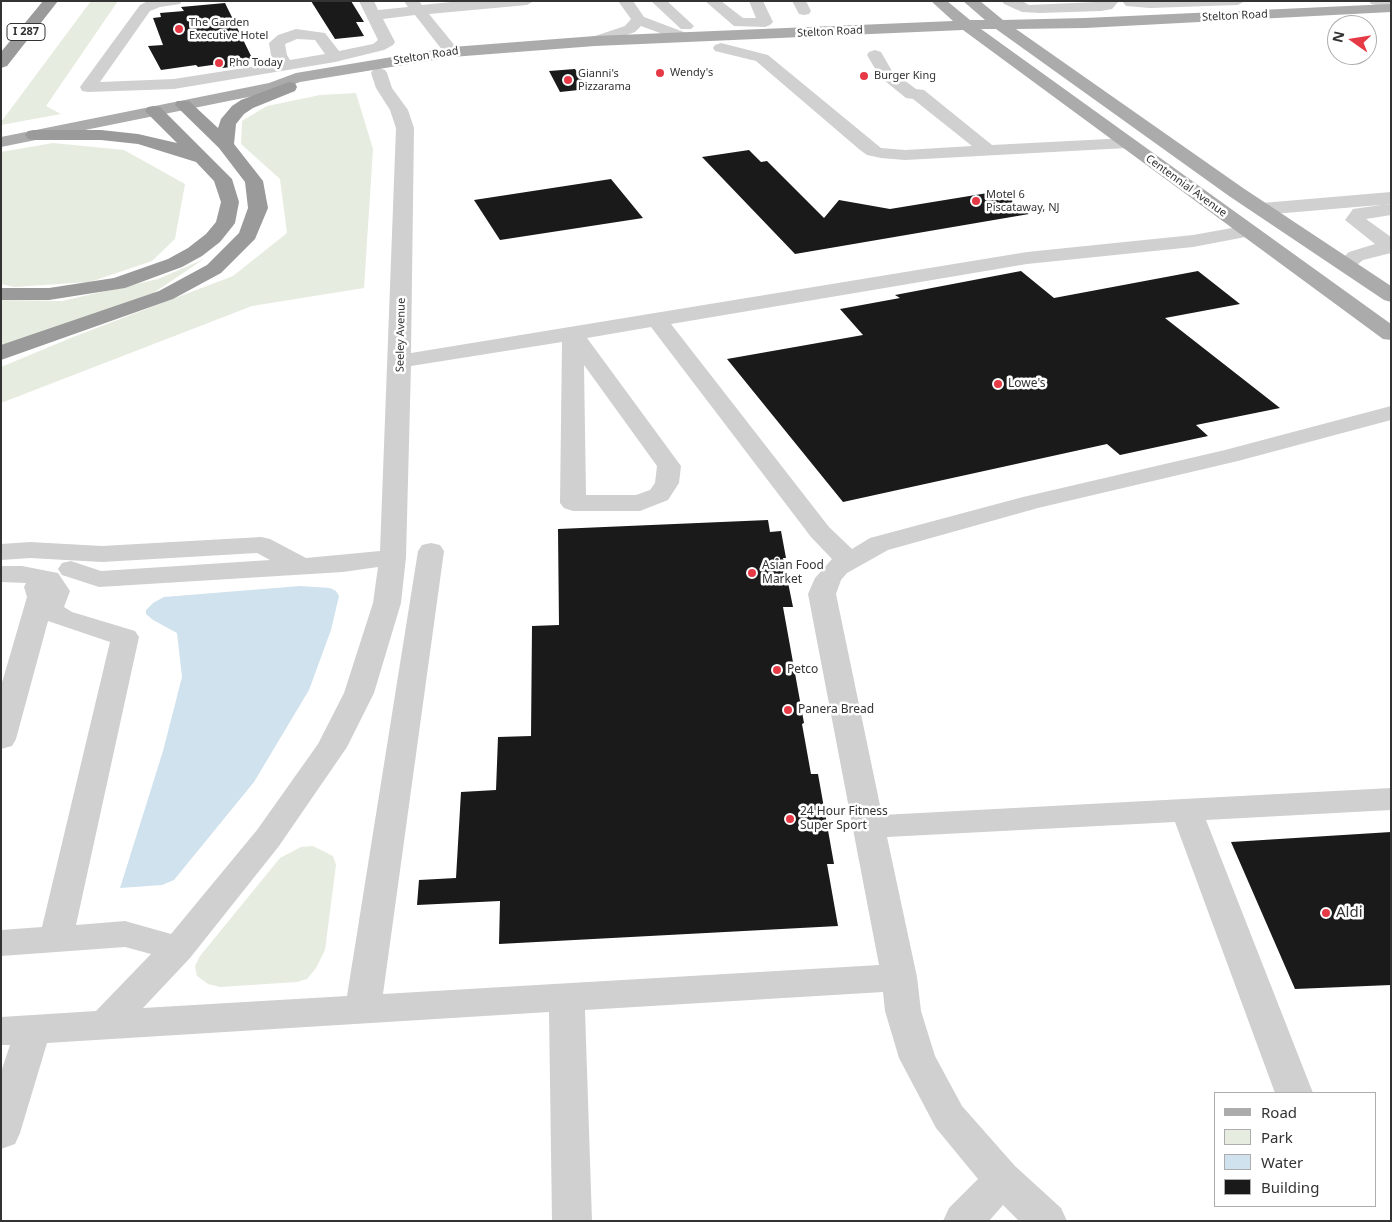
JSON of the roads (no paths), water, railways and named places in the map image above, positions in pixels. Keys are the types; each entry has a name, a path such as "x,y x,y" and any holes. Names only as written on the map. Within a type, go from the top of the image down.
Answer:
{"highway":[{"name":"I 287","path":"1,63 51,1"},
{"path":"225,144 227,123 238,110 281,87"},
{"path":"1,353 166,295 214,269 248,235 258,208 254,181 225,144 183,105"},
{"path":"1,294 49,294 118,284 175,263 195,252 213,238 224,223 230,202 223,179 208,162 154,111"},
{"path":"18,138 101,135 138,139 178,150 208,162"}],"main road":[{"path":"905,28 927,19 932,13 926,1"},
{"name":"Centennial Avenue","path":"938,1 982,38 1391,334"},
{"name":"Centennial Avenue","path":"970,1 999,24 1262,209 1391,296"},
{"name":"Stelton Road","path":"281,87 296,78 452,52 595,41 685,31 905,28 1094,22 1391,8"},
{"name":"Stelton Road","path":"18,138 281,87 304,87 379,73 516,56 1391,21"}],"street":[{"path":"175,1 157,3 145,8 88,87 174,84 286,66 378,47 387,42 370,8 527,1"},
{"path":"625,1 639,20 685,31"},
{"path":"658,1 685,31"},
{"path":"712,1 739,23 765,22 756,1"},
{"path":"1009,1 1027,9 1101,7 1107,6 1112,1"},
{"path":"1129,1 1131,3 1150,4 1238,1"},
{"path":"1376,1 1391,4"},
{"path":"415,6 452,52"},
{"path":"595,41 630,29 639,20"},
{"path":"286,66 279,55 277,43 282,38 296,34 320,36 335,57"},
{"path":"721,48 762,58 873,151 891,155 1127,143"},
{"path":"875,55 886,74 989,151"},
{"name":"Seeley Avenue","path":"105,1025 178,949 268,838 332,746 360,693 386,603 393,557 400,361 405,128 399,110 384,88 379,73"},
{"path":"1262,209 1391,198"},
{"path":"1390,246 1355,220 1358,215 1364,212 1391,210"},
{"path":"400,361 428,358 1027,258 1193,241 1249,231"},
{"path":"1344,265 1356,256 1390,246"},
{"path":"657,320 820,532 848,560"},
{"path":"572,334 669,466 667,483 659,495 640,503 573,503 572,334"},
{"path":"1047,1221 1007,1183 949,1117 917,1058 903,1011 898,977 822,594 828,578 848,560 879,544 1032,502 1385,420"},
{"path":"1,563 76,560 102,548 267,537 299,565"},
{"path":"1,552 30,550 76,560 100,586 263,575 299,565 343,564 393,557"},
{"path":"363,1010 431,551"},
{"path":"1,574 22,574 49,579 56,591 49,610 62,618 124,638 56,939"},
{"path":"1,585 19,581 36,585 41,597 1,739"},
{"path":"28,643 44,626 62,618"},
{"path":"868,827 1391,799"},
{"path":"1186,809 1294,1092"},
{"path":"1,942 125,934 178,949"},
{"path":"1,1133 17,1030 898,977"},
{"path":"567,997 572,1221"},
{"path":"963,1221 989,1193 1007,1183"}],"water":[{"path":"300,586 330,588 336,591 339,596 331,630 309,690 254,782 174,880 162,885 120,888 163,751 182,677 177,633 153,620 146,614 146,610 153,603 164,597"}],"place":[{"name":"The Garden Executive Hotel","path":"179,29"},
{"name":"Pho Today","path":"219,63"},
{"name":"Wendy's","path":"660,73"},
{"name":"Burger King","path":"864,76"},
{"name":"Gianni's Pizzarama","path":"568,80"},
{"name":"Motel 6 Piscataway, NJ","path":"976,201"},
{"name":"Lowe's","path":"998,384"},
{"name":"Asian Food Market","path":"752,573"},
{"name":"Petco","path":"777,670"},
{"name":"Panera Bread","path":"788,710"},
{"name":"24 Hour Fitness Super Sport","path":"790,819"},
{"name":"Aldi","path":"1326,913"}]}
